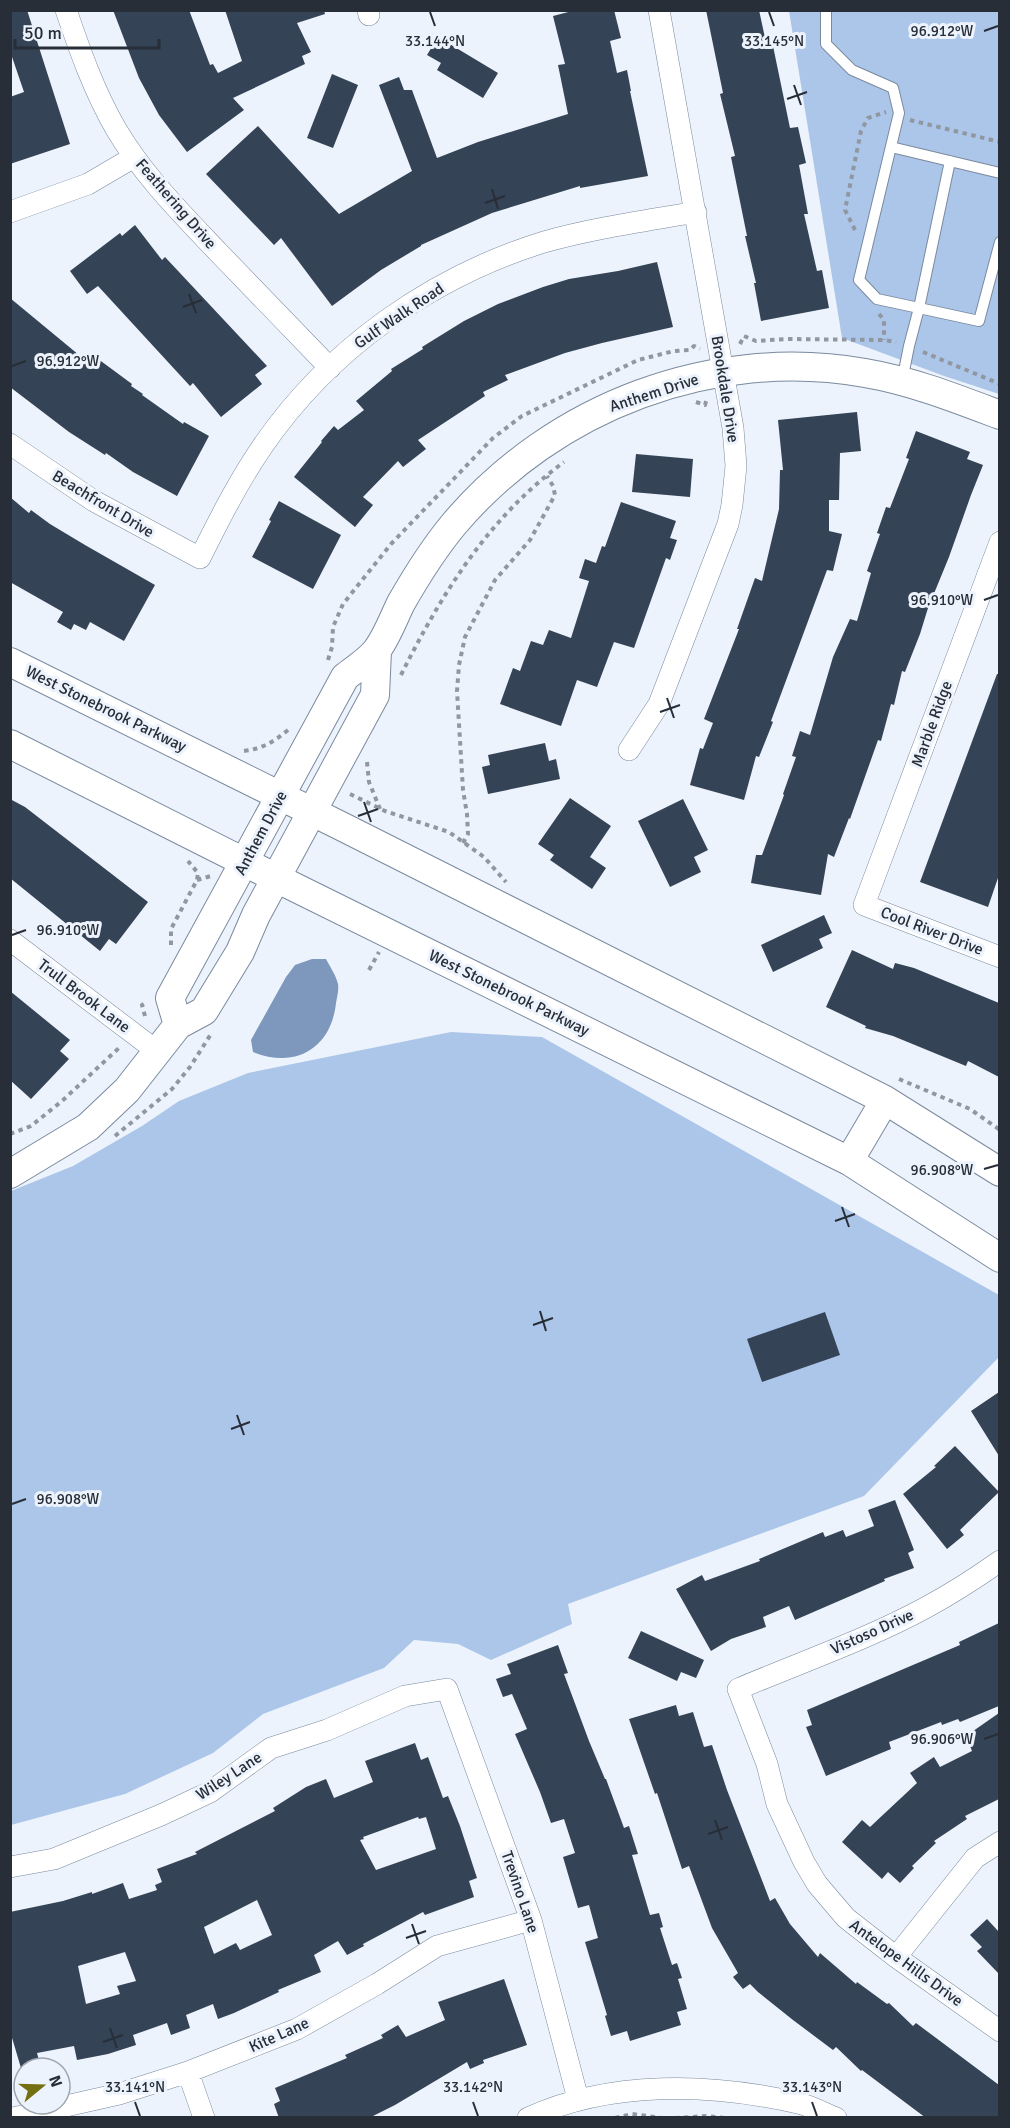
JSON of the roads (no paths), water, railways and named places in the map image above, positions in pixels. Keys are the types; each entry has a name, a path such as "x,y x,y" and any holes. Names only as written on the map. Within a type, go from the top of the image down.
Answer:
{"street":[{"name":"Feathering Drive","path":"66,10 102,103 134,157 177,210 330,368"},
{"name":"Brookdale Drive","path":"629,750 659,704 728,524 734,495 736,466 733,428 659,10"},
{"path":"10,212 88,184 134,157"},
{"name":"Gulf Walk Road","path":"200,558 232,495 283,418 330,368 369,333 403,309 448,282 486,264 544,242 575,234 696,212"},
{"name":"Anthem Drive","path":"178,1025 170,998 345,677 376,651 411,586 434,550 474,501 522,459 556,435 602,409 662,386 723,372 807,367 864,373 902,381 999,415"},
{"name":"Beachfront Drive","path":"10,444 94,501 200,558"},
{"name":"Marble Ridge","path":"864,905 992,586 999,542"},
{"name":"Anthem Drive","path":"10,1174 88,1127 127,1090 178,1025 204,1011 240,952 256,915 375,695 376,651"},
{"name":"West Stonebrook Parkway","path":"10,662 281,796 891,1089 999,1172"},
{"name":"West Stonebrook Parkway","path":"10,744 849,1161 999,1258"},
{"name":"Cool River Drive","path":"864,905 999,957"},
{"name":"Trull Brook Lane","path":"10,940 158,1052"},
{"path":"849,1161 891,1089"},
{"name":"Vistoso Drive","path":"738,1689 925,1609 999,1561"},
{"name":"Wiley Lane","path":"10,1867 54,1859 161,1815 210,1792 272,1748 327,1730 405,1696 447,1689"},
{"name":"Trevino Lane","path":"447,1689 531,1920 578,2099"},
{"name":"Antelope Hills Drive","path":"738,1689 767,1764 777,1804 817,1884 846,1918 999,2031"},
{"path":"896,1957 975,1858 999,1842"},
{"name":"Kite Lane","path":"12,2118 119,2094 188,2072 297,2029 437,1947 531,1920"},
{"path":"188,2072 204,2118"},
{"path":"528,2118 578,2099 632,2091 676,2088 733,2092 800,2103 836,2118"}],"lane":[{"path":"826,10 826,44 852,69 893,88 899,112 860,280 878,299 979,321 999,242"},
{"path":"891,147 999,173"},
{"path":"902,381 920,308 950,161"}]}
